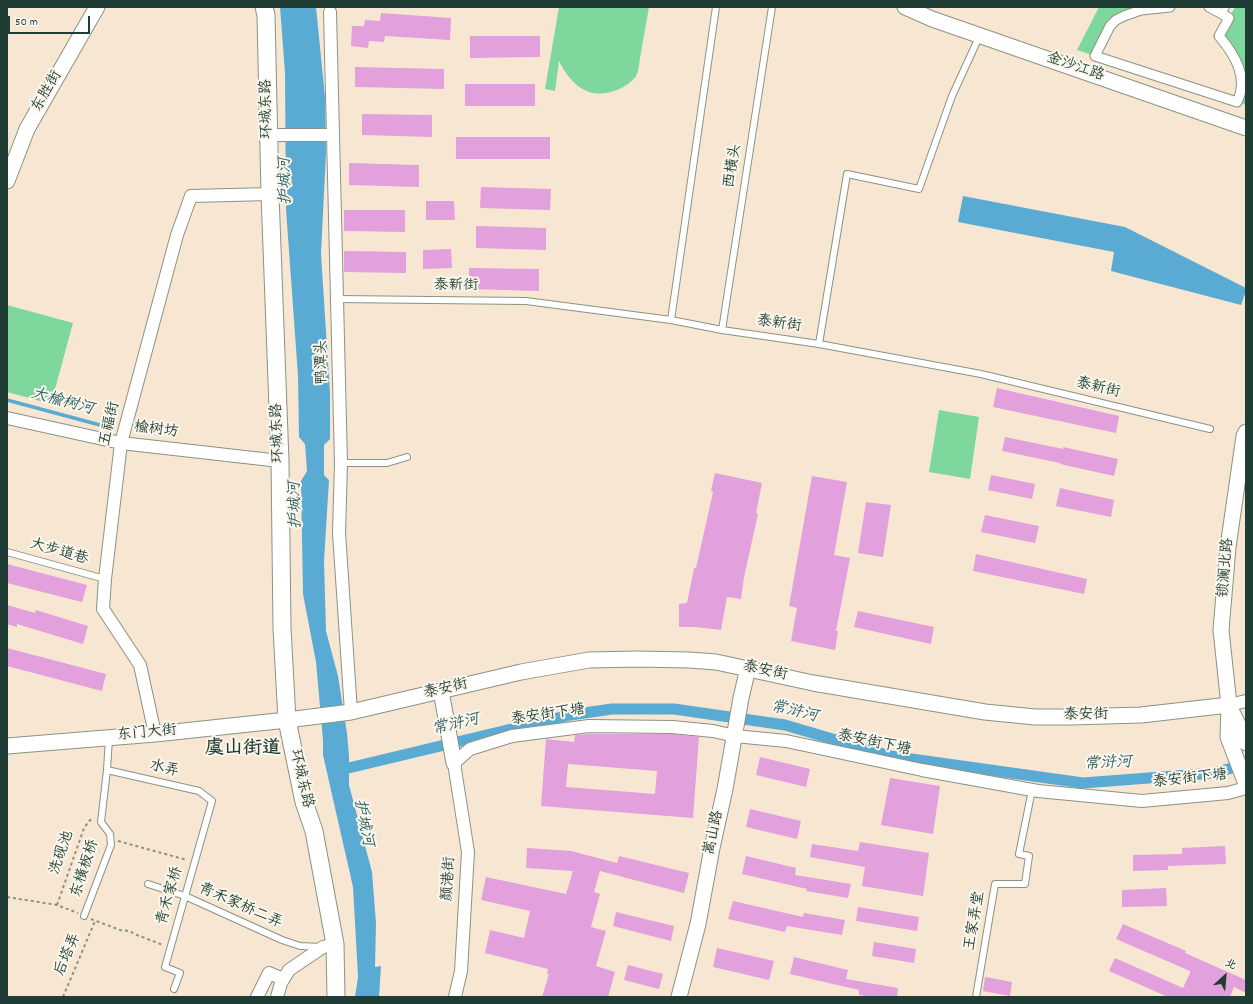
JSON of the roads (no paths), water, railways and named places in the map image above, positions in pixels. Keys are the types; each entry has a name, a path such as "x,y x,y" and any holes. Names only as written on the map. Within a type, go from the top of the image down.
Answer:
{"main road":[{"name":"环城东路","path":"256,7 259,22 266,194 282,628 283,721 304,802 314,831 336,997"},
{"name":"环城东路","path":"264,7 266,15 269,135 266,194"},
{"name":"环城东路","path":"327,997 329,946"}],"street":[{"name":"东胜街","path":"7,181 27,129 97,7"},
{"name":"金沙江路","path":"905,7 935,13 980,35 1246,128"},
{"path":"1170,7 1148,8 1116,20 1110,26 1095,56 1237,102 1242,86 1242,77 1232,54 1220,36 1229,18 1224,10 1210,7"},
{"name":"鸭潭头","path":"330,12 341,463 339,533 351,712"},
{"path":"269,135 333,135"},
{"name":"五福街","path":"155,734 140,666 103,609 105,579 121,443 177,235 191,196 266,194"},
{"name":"榆树坊","path":"7,418 121,443 276,461"},
{"name":"锁澜北路","path":"1239,737 1228,705 1221,630 1228,547 1244,436 1246,432"},
{"name":"泰安街","path":"283,721 351,712 521,672 589,660 637,659 716,662 813,683 985,712 1035,717 1071,718 1141,715 1228,705 1246,701"},
{"name":"嵩山路","path":"679,997 698,924 748,668"},
{"path":"441,692 454,763"},
{"name":"东门大街","path":"7,746 155,734 283,721"},
{"name":"泰安街下塘","path":"454,763 470,749 512,736 589,726 672,727 714,731 734,736 786,741 922,770 1032,790 1142,801 1228,793 1246,784"},
{"path":"1239,737 1246,784"},
{"name":"颜港街","path":"454,763 468,852 461,972 455,997"},
{"path":"277,997 281,983 289,970 329,946"},
{"path":"257,997 269,973 283,979"}],"lane":[{"path":"671,320 716,7"},
{"name":"西横头","path":"722,330 772,7"},
{"path":"819,344 847,174 919,188 952,96 980,35"},
{"name":"泰新街","path":"337,299 526,301 671,320 722,330 819,344 981,374 1210,429"},
{"path":"341,463 387,463 407,457"},
{"name":"大步道巷","path":"7,552 105,579"},
{"name":"东横板桥","path":"84,916 111,845 110,834 101,822 109,738"},
{"name":"水弄","path":"107,770 199,791 212,801"},
{"name":"王家弄堂","path":"976,997 995,884 1025,884 1029,856 1019,854 1032,790"},
{"name":"青禾家桥","path":"174,989 180,973 165,967 212,801"},
{"name":"青禾家桥二弄","path":"148,884 185,896 282,940 300,946 329,946"}],"water":[{"name":"护城河","path":"280,7 316,7 325,97 326,153 321,254 330,393 330,439 324,445 324,475 329,480 324,561 326,631 338,676 347,733 349,785 372,872 376,923 375,967 381,966 379,997 355,997 358,977 353,887 323,755 316,662 303,594 301,481 307,471 305,444 299,437 298,376 286,209 285,73"},
{"path":"963,196 1125,227 1246,288 1241,305 1111,271 1114,252 958,222"}],"waterway":[{"name":"大榆树河","path":"7,400 111,428"},
{"name":"常浒河","path":"336,771 570,715 612,709 674,709 785,725 890,756 1083,783 1214,773 1246,764"}],"district":[{"name":"虞山街道","path":"243,750"}]}
